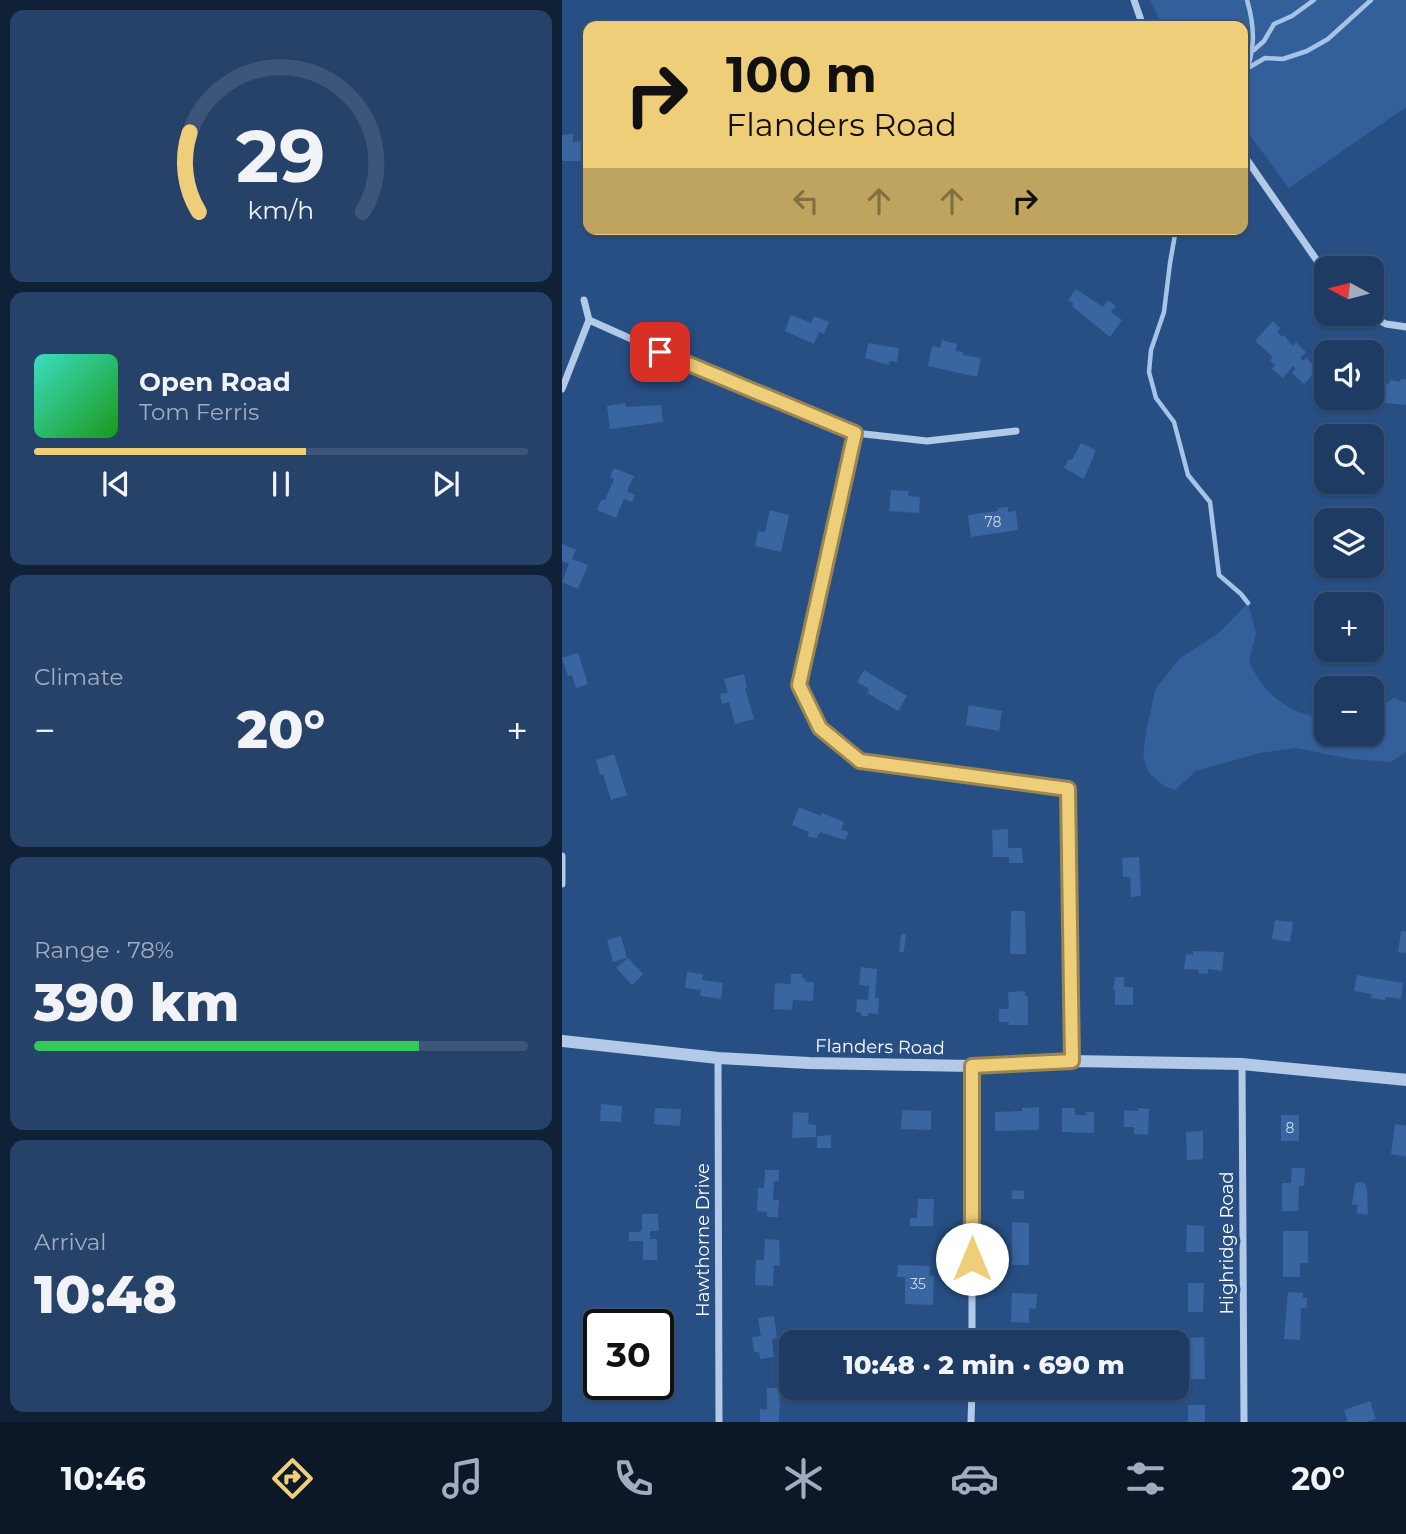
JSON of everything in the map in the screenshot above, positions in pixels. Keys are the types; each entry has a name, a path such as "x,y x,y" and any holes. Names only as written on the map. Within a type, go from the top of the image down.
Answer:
{"street":[{"path":"1134,0 1141,21"},
{"path":"1248,161 1314,256"},
{"path":"562,389 589,320 584,300"},
{"path":"589,320 707,373 855,433 927,441 1015,431"},
{"path":"1384,323 1406,327"},
{"path":"855,433 799,685 820,728 860,761 1068,789 1072,1061"},
{"path":"562,856 562,884"},
{"name":"Flanders Road","path":"562,1041 718,1058 809,1063 972,1066 1072,1061 1242,1063 1406,1080"},
{"name":"Hawthorne Drive","path":"718,1058 719,1422"},
{"name":"Highridge Road","path":"1242,1063 1244,1422"},
{"path":"972,1066 972,1330"},
{"path":"972,1400 972,1422"}],"shaded area":[{"path":"1150,0 1406,0 1406,107 1289,188 1248,133 1248,21 1160,21"},
{"path":"1248,603 1256,633 1249,662 1271,694 1290,708 1314,717 1314,746 1384,746 1384,704 1394,698 1406,703 1406,752 1391,762 1351,759 1296,748 1260,753 1196,771 1175,790 1164,786 1149,773 1143,756 1156,688 1180,658 1219,633"}],"building":[{"path":"573,134 573,142 583,141 583,161 562,161 562,135"},
{"path":"1076,289 1103,307 1108,300 1116,306 1111,312 1122,320 1110,337 1072,306 1074,304 1068,300"},
{"path":"791,315 811,323 814,316 829,322 824,334 819,332 814,344 785,331"},
{"path":"1273,321 1280,328 1277,332 1282,337 1284,335 1293,346 1296,342 1306,352 1300,358 1303,361 1306,358 1314,365 1314,373 1304,384 1292,373 1296,369 1293,366 1283,378 1272,369 1275,365 1270,360 1273,357 1255,341"},
{"path":"942,340 957,344 956,351 963,352 963,355 981,358 977,377 928,366 932,346 940,348"},
{"path":"868,343 899,348 897,362 889,361 889,365 865,358"},
{"path":"1401,379 1407,380 1407,405 1384,403 1384,383 1389,384 1390,380 1400,382"},
{"path":"625,403 626,407 661,405 663,422 610,429 607,406"},
{"path":"1081,443 1096,450 1084,479 1064,468 1069,459 1072,460"},
{"path":"614,468 634,476 627,491 635,495 632,502 624,499 616,518 597,510 602,499 605,500 614,479 610,477"},
{"path":"891,490 909,491 908,496 920,497 919,513 889,511"},
{"path":"1008,507 1008,512 1016,511 1018,530 971,537 968,515"},
{"path":"770,510 789,515 781,552 755,546 758,531 765,532"},
{"path":"562,544 576,550 572,559 588,565 578,589 562,582 569,564 562,561"},
{"path":"578,653 588,684 576,688 572,675 568,676 562,658"},
{"path":"864,670 907,696 898,711 867,693 869,689 857,682"},
{"path":"744,674 754,719 735,724 729,702 722,704 720,694 728,693 724,679"},
{"path":"969,705 1002,711 999,731 966,725"},
{"path":"614,754 627,795 611,800 596,760"},
{"path":"799,807 844,822 841,830 849,832 845,840 820,832 817,838 807,837 809,832 792,825"},
{"path":"1008,829 1008,848 1022,848 1023,863 1009,863 1009,857 993,857 992,830"},
{"path":"1139,857 1141,896 1131,897 1130,877 1123,877 1122,858"},
{"path":"1011,911 1025,911 1026,954 1010,954"},
{"path":"1275,920 1293,922 1290,942 1272,939"},
{"path":"1401,931 1407,931 1407,953 1398,952"},
{"path":"901,934 906,934 904,952 899,952"},
{"path":"621,936 627,958 613,962 607,940"},
{"path":"1193,951 1224,952 1222,971 1208,969 1208,974 1184,969 1186,954 1193,955"},
{"path":"628,958 643,974 632,985 616,968"},
{"path":"861,967 877,969 875,998 879,998 878,1014 868,1013 868,1016 861,1016 861,1013 856,1012 857,999 868,1000 869,986 859,985"},
{"path":"687,972 703,974 702,980 723,983 721,999 700,996 701,990 685,988"},
{"path":"791,974 802,974 805,982 814,982 813,1001 793,1000 792,1010 774,1009 775,983 791,984"},
{"path":"1357,975 1403,983 1401,999 1371,998 1372,994 1354,991"},
{"path":"1115,977 1124,977 1124,987 1133,987 1133,1005 1115,1005"},
{"path":"1025,991 1025,996 1028,996 1028,1025 999,1022 999,1009 1009,1009 1008,992"},
{"path":"601,1104 622,1106 621,1122 600,1121"},
{"path":"1039,1107 1039,1130 995,1131 995,1112"},
{"path":"655,1108 681,1109 680,1126 654,1124"},
{"path":"1062,1108 1074,1108 1076,1115 1094,1112 1094,1133 1062,1132"},
{"path":"1138,1108 1149,1109 1148,1135 1134,1134 1134,1127 1124,1127 1124,1110 1138,1111"},
{"path":"902,1110 931,1111 931,1130 901,1129"},
{"path":"793,1112 809,1113 808,1124 816,1125 816,1137 792,1138"},
{"path":"1281,1115 1299,1115 1299,1141 1281,1141"},
{"path":"1395,1124 1407,1126 1407,1157 1391,1154"},
{"path":"1203,1131 1203,1159 1187,1160 1186,1132"},
{"path":"831,1135 831,1148 817,1148 817,1136"},
{"path":"1292,1168 1305,1168 1304,1186 1299,1186 1298,1211 1282,1211 1282,1183 1291,1183"},
{"path":"765,1170 779,1170 779,1181 774,1181 773,1200 779,1200 778,1217 767,1217 767,1212 757,1211 758,1188 764,1188"},
{"path":"1365,1183 1367,1190 1368,1215 1356,1213 1358,1205 1352,1205 1355,1184"},
{"path":"1012,1190 1024,1191 1024,1199 1012,1199"},
{"path":"918,1199 934,1199 933,1226 910,1226 910,1218 917,1218"},
{"path":"642,1214 658,1214 659,1231 650,1231 650,1239 657,1239 657,1260 643,1260 643,1241 629,1241 629,1232 640,1232 642,1229"},
{"path":"1012,1222 1029,1223 1029,1265 1012,1265"},
{"path":"1187,1225 1204,1226 1204,1252 1186,1252"},
{"path":"1283,1231 1308,1231 1308,1263 1300,1263 1300,1277 1283,1277"},
{"path":"765,1239 779,1240 780,1266 774,1265 773,1286 755,1285 756,1260 764,1260"},
{"path":"898,1265 930,1266 929,1276 934,1276 933,1305 905,1304 905,1277 897,1277"},
{"path":"1188,1283 1204,1283 1203,1312 1188,1312"},
{"path":"1288,1292 1303,1293 1303,1298 1307,1298 1307,1308 1301,1308 1300,1340 1284,1339"},
{"path":"1012,1293 1037,1294 1036,1309 1029,1308 1029,1323 1011,1322"},
{"path":"774,1316 777,1338 772,1339 774,1357 760,1359 759,1352 754,1352 752,1337 761,1336 758,1318"},
{"path":"1204,1337 1205,1379 1189,1379 1189,1338"},
{"path":"767,1388 779,1388 779,1422 760,1422 760,1409 767,1410"},
{"path":"1370,1401 1376,1419 1348,1422 1344,1410"},
{"path":"1188,1405 1205,1405 1205,1422 1188,1422"}],"waterway":[{"path":"1247,0 1253,39 1248,65"},
{"path":"1254,50 1264,41 1274,24 1292,16 1314,0"},
{"path":"1248,68 1265,58 1283,59 1307,51 1328,39 1371,0"},
{"path":"1175,235 1164,312 1151,350 1149,372 1156,398 1174,422 1188,475 1210,502 1219,575 1248,603"}],"route":[{"path":"660,352 855,433 799,685 820,728 860,761 1068,789 1072,1061 972,1066 972,1259"}]}
